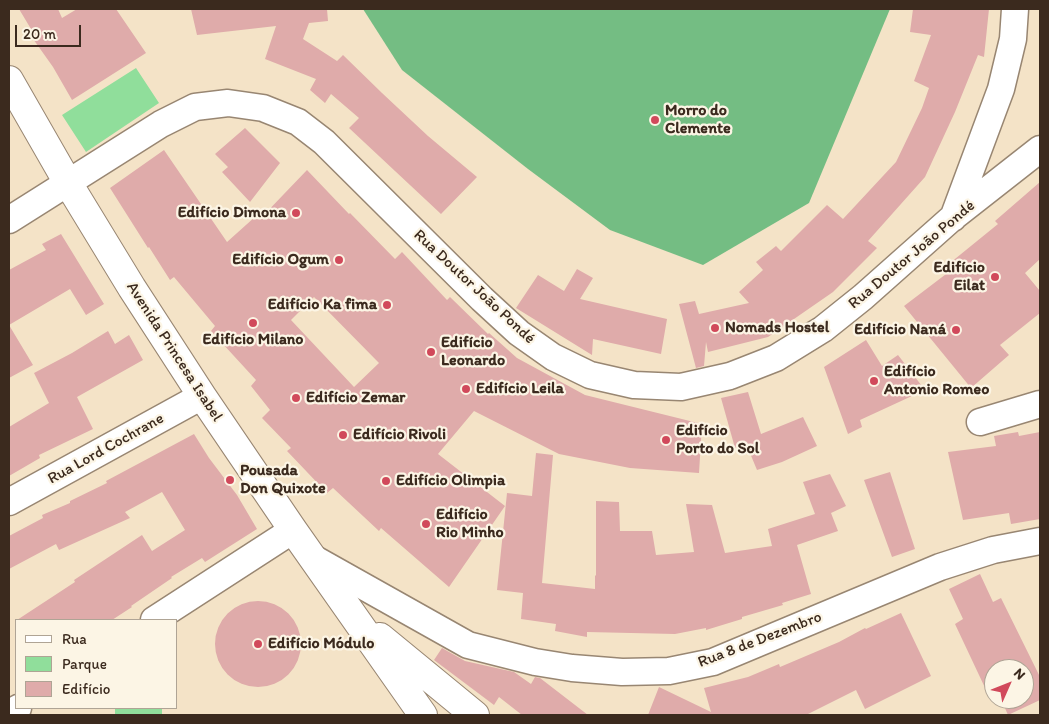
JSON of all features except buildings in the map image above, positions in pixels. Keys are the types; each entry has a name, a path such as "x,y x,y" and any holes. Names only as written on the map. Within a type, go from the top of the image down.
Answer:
{"main road":[{"name":"Avenida Princesa Isabel","path":"9,80 68,183 132,288 202,396 293,530 423,715"},
{"name":"Avenida Princesa Isabel","path":"353,616 463,713"}],"street":[{"path":"952,218 1001,89 1013,38 1016,9"},
{"name":"Rua Doutor João Pondé","path":"9,220 161,124 195,107 228,103 263,108 298,122 324,142 519,333 553,357 590,374 634,385 681,387 730,376 776,358 824,329 864,297 952,218 1040,149"},
{"name":"Rua Lord Cochrane","path":"9,502 202,396"},
{"path":"980,422 1040,404"},
{"path":"156,619 293,530"},
{"name":"Rua 8 de Dezembro","path":"313,558 468,645 535,662 572,668 622,672 669,671 713,662 940,567 993,550 1040,541"}],"green space":[{"name":"Morro do Clemente","path":"363,9 890,9 809,203 703,265 610,230 528,169 402,70"},
{"path":"136,68 159,103 86,152 62,115"},
{"path":"115,709 162,709 162,715 115,715"}],"place":[{"name":"Morro do Clemente","path":"655,120"},
{"name":"Edifício Dimona","path":"296,213"},
{"name":"Edifício Ogum","path":"339,260"},
{"name":"Edifício Eilat","path":"995,277"},
{"name":"Edifício Ka fima","path":"387,305"},
{"name":"Edifício Milano","path":"253,323"},
{"name":"Nomads Hostel","path":"715,328"},
{"name":"Edifício Naná","path":"956,330"},
{"name":"Edifício Leonardo","path":"431,352"},
{"name":"Edifício Antonio Romeo","path":"874,381"},
{"name":"Edifício Leila","path":"466,389"},
{"name":"Edifício Zemar","path":"296,398"},
{"name":"Edifício Rivoli","path":"343,435"},
{"name":"Edifício Porto do Sol","path":"666,440"},
{"name":"Pousada Don Quixote","path":"230,480"},
{"name":"Edifício Olimpia","path":"386,481"},
{"name":"Edifício Rio Minho","path":"426,524"},
{"name":"Edifício Módulo","path":"258,644"}]}
